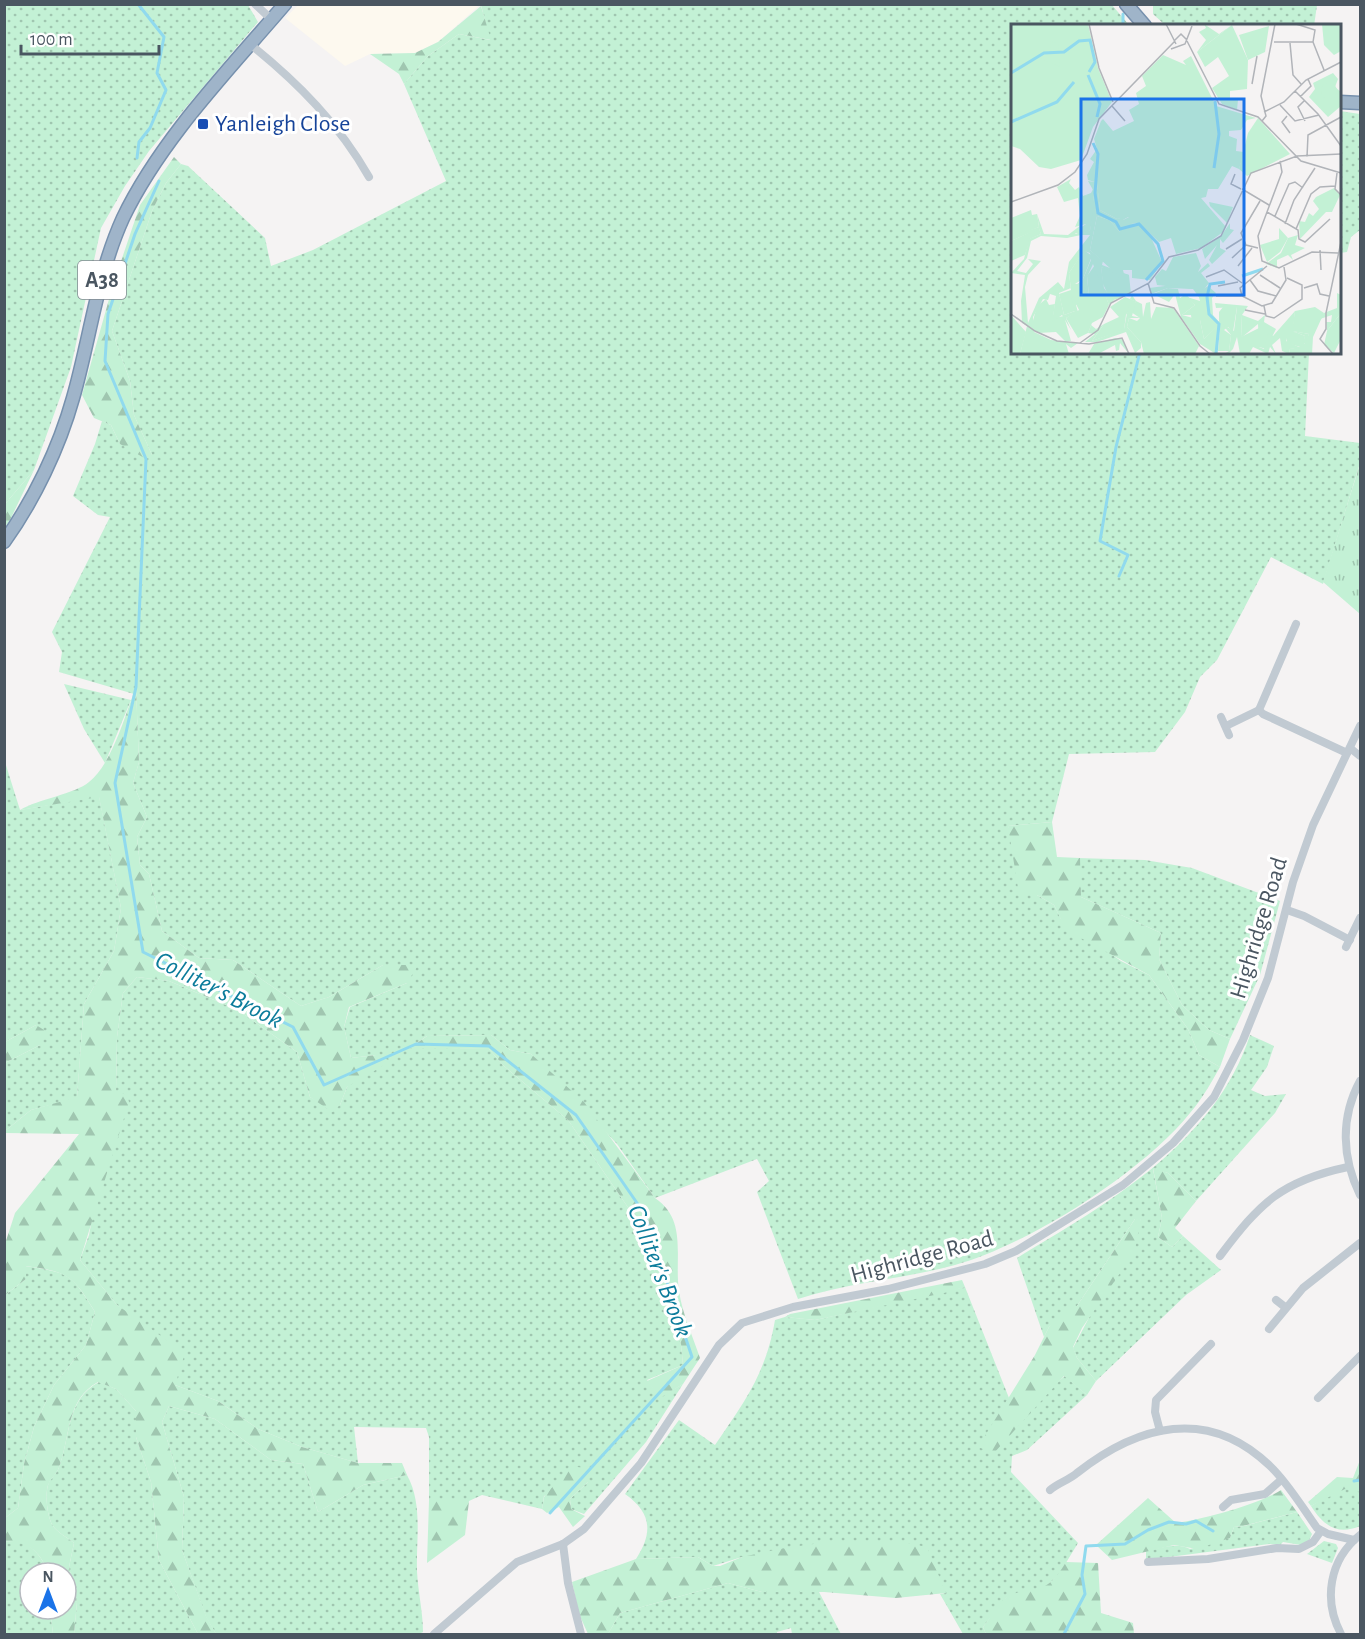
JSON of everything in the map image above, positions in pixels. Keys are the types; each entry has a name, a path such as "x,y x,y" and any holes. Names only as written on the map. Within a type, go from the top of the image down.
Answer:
{"highway":[{"name":"A38","path":"4,542 19,521 51,457 73,400 105,268 123,220 155,160 285,4"},
{"path":"1126,4 1143,24"},
{"path":"1341,102 1360,104"}],"street":[{"path":"255,4 272,20"},
{"path":"251,45 303,90 353,149 369,177"},
{"path":"1226,726 1259,710 1296,624"},
{"path":"1259,710 1360,756"},
{"path":"1221,717 1229,735"},
{"name":"Highridge Road","path":"434,1635 517,1562 563,1544 584,1528 641,1463 719,1345 742,1323 793,1307 888,1289 986,1264 1017,1251 1123,1185 1173,1143 1214,1097 1225,1078 1268,978 1293,882 1313,825 1360,726"},
{"path":"1287,910 1304,916 1348,943 1360,918"},
{"path":"1360,1081 1351,1102 1346,1123 1348,1167 1360,1195"},
{"path":"1220,1257 1248,1219 1271,1197 1300,1181 1348,1167"},
{"path":"1269,1329 1285,1308 1327,1267 1360,1243"},
{"path":"1276,1300 1285,1308"},
{"path":"1160,1431 1155,1412 1156,1400 1211,1344"},
{"path":"1318,1398 1360,1356"},
{"path":"1050,1490 1112,1449 1160,1431 1198,1428 1224,1436 1268,1464 1321,1531 1357,1537 1341,1557 1332,1580 1332,1608 1341,1635"},
{"path":"1223,1506 1231,1500 1260,1496 1281,1480"},
{"path":"1148,1562 1208,1559 1276,1548 1299,1549 1313,1542 1321,1531"},
{"path":"563,1544 570,1594 581,1635"}],"shaded area":[{"path":"481,4 438,42 415,53 370,54 345,66 285,18 298,5"}],"green space":[{"path":"1153,4 1317,5 1314,24 1164,24 1153,14"},
{"path":"5,5 248,5 258,22 149,151 125,186 101,228 71,367 34,470 5,504"},
{"path":"481,5 1112,5 1128,24 1011,24 1011,354 1309,354 1305,436 1360,443 1360,463 1323,584 1271,557 1217,660 1200,677 1185,712 1155,752 1069,754 1052,822 1008,826 1037,895 1054,905 1061,919 1121,961 1149,975 1188,1029 1199,1055 1220,1067 1190,1113 1169,1136 1144,1159 1082,1204 1016,1241 955,1265 837,1288 798,1299 757,1192 769,1181 757,1159 655,1198 617,1144 531,1054 510,1050 491,1035 427,1036 411,1047 489,1049 504,1066 568,1120 636,1219 681,1344 683,1365 647,1380 660,1397 683,1384 646,1442 584,1514 571,1509 570,1499 588,1482 544,1496 542,1509 482,1495 469,1501 429,1501 429,1437 426,1428 354,1427 358,1463 302,1447 258,1429 218,1401 175,1385 139,1323 117,1305 80,1260 89,1235 116,1091 117,1037 123,993 137,977 169,981 238,1010 297,1052 310,1097 326,1106 340,1105 347,1087 376,1055 351,1058 344,1027 350,1007 407,983 383,965 329,997 301,1006 233,960 199,958 162,931 149,874 140,865 137,837 147,817 133,783 139,762 136,689 134,694 59,672 62,652 52,632 110,517 98,515 73,496 102,421 111,425 120,444 152,455 134,415 130,381 112,331 152,211 166,183 181,164 188,166 265,238 271,266 313,250 446,181 404,84 428,56 459,34 490,40"},
{"path":"481,6 491,40 459,34 428,56 404,84 399,74 370,54 415,53 438,42"},
{"path":"1341,111 1360,114 1360,230 1351,237 1347,252 1341,253"},
{"path":"174,157 181,164 166,183 152,211 112,331 130,381 134,415 152,455 146,459 120,444 111,425 94,418 82,395 113,285 140,205"},
{"path":"1360,464 1360,614 1323,582"},
{"path":"34,470 10,520 5,527 5,504"},
{"path":"64,684 131,700 105,763 84,729"},
{"path":"136,687 139,762 133,783 147,817 137,837 140,865 149,874 162,931 199,958 233,960 301,1006 329,997 383,965 418,965 407,983 349,1007 344,1027 351,1058 376,1055 391,1061 347,1087 340,1105 332,1112 310,1097 297,1052 238,1010 169,981 137,977 123,993 117,1037 116,1091 127,1095 129,1102 80,1260 117,1305 185,1353 175,1385 218,1401 258,1429 302,1447 358,1463 402,1463 407,1475 363,1485 318,1512 303,1464 271,1460 215,1419 169,1406 162,1422 184,1497 182,1550 206,1616 216,1634 198,1634 159,1560 151,1482 136,1437 136,1411 116,1389 98,1382 80,1399 70,1421 58,1470 47,1489 47,1506 53,1526 74,1543 70,1561 42,1561 37,1553 26,1545 5,1542 5,1518 18,1508 24,1464 34,1427 54,1385 86,1345 95,1312 81,1290 68,1277 40,1268 26,1266 26,1279 5,1295 5,1244 15,1213 79,1134 5,1133 5,1131 31,1110 77,1097 84,1004 114,951 121,908 99,797 20,810 89,782 104,764 117,738"},
{"path":"5,762 20,810 99,796 121,908 114,951 84,1004 77,1098 31,1110 5,1131 5,1063 40,1045 36,1025 5,1042"},
{"path":"1052,822 1057,857 1080,858 1081,897 1161,933 1159,959 1182,1005 1209,1030 1230,1039 1220,1067 1199,1055 1188,1029 1149,975 1066,930 1054,905 1037,895 1019,894 1008,826"},
{"path":"1077,858 1145,860 1192,868 1280,901 1260,975 1230,1039 1209,1030 1182,1005 1159,959 1161,933 1081,897"},
{"path":"36,1025 44,1030 40,1045 5,1063 5,1042"},
{"path":"491,1035 510,1050 531,1054 584,1102 655,1198 672,1217 678,1240 680,1299 700,1358 683,1384 660,1398 647,1381 683,1365 681,1344 636,1219 568,1120 504,1066 489,1049 410,1048 427,1036"},
{"path":"1250,1035 1274,1046 1267,1067 1251,1090 1265,1096 1286,1094 1275,1113 1196,1201 1168,1173 1153,1169 1162,1218 1158,1237 1172,1247 1183,1236 1221,1270 1186,1295 1096,1381 1077,1358 1073,1348 1141,1219 1135,1219 1077,1306 1049,1327 1044,1337 1017,1258 1121,1192 1185,1139 1212,1108 1234,1073"},
{"path":"1153,1168 1168,1173 1196,1201 1175,1228 1183,1236 1172,1247 1158,1237 1162,1218"},
{"path":"1135,1219 1141,1219 1134,1253 1082,1328 1073,1347 1077,1358 1096,1381 1087,1395 1064,1376 994,1453 978,1447 1035,1355 1049,1327 1067,1306 1077,1306"},
{"path":"25,1266 61,1273 68,1277 80,1289 95,1312 86,1345 54,1385 34,1427 24,1464 18,1508 5,1518 5,1295 26,1279"},
{"path":"962,1280 965,1287 944,1293 815,1320 785,1317 790,1314"},
{"path":"965,1287 1009,1398 979,1447 1065,1376 1087,1395 1027,1450 1012,1456 1011,1472 1078,1543 1058,1576 1044,1588 1006,1598 983,1627 986,1634 963,1634 940,1594 946,1593 742,1557 713,1566 698,1557 636,1559 645,1541 647,1524 640,1509 625,1494 679,1420 715,1445 753,1386 766,1356 775,1320 785,1317 815,1320"},
{"path":"99,1382 116,1389 136,1411 136,1437 151,1482 159,1560 198,1634 74,1634 75,1621 78,1621 78,1561 70,1561 74,1543 57,1530 51,1522 47,1506 47,1489 58,1470 75,1409 88,1390"},
{"path":"169,1406 215,1419 271,1460 303,1464 318,1512 363,1485 407,1475 417,1510 417,1571 423,1632 419,1634 216,1634 206,1617 182,1550 184,1497 162,1422"},
{"path":"1360,1460 1360,1492 1345,1489 1311,1506 1308,1502 1337,1477 1353,1478"},
{"path":"570,1466 585,1468 588,1482 570,1499 571,1509 585,1516 573,1527 559,1507 547,1513 542,1509 544,1497"},
{"path":"1360,1477 1360,1526 1352,1529 1338,1529 1320,1519 1311,1506"},
{"path":"1281,1490 1297,1512 1234,1527 1230,1538 1197,1549 1174,1545 1112,1560 1096,1545 1148,1498 1176,1523 1230,1511"},
{"path":"429,1501 469,1501 465,1535 427,1563"},
{"path":"1297,1512 1312,1534 1309,1541 1301,1545 1283,1542 1280,1545 1269,1544 1146,1560 1146,1551 1174,1546 1190,1549 1230,1538 1234,1527"},
{"path":"18,1541 28,1546 42,1561 18,1561 18,1621 51,1621 53,1634 5,1634 5,1542"},
{"path":"896,1541 927,1547 946,1593 896,1598 824,1592 762,1592 728,1583 620,1613 608,1634 588,1634 579,1614 572,1582 636,1559 698,1557 713,1566 720,1566 742,1557 827,1542"},
{"path":"1324,1541 1336,1544 1338,1548 1332,1563 1307,1554"},
{"path":"1066,1562 1098,1563 1101,1613 1133,1623 1134,1634 986,1634 983,1627 1004,1599 1045,1586 1052,1581"},
{"path":"728,1583 762,1592 819,1592 841,1634 792,1634 791,1628 777,1632 777,1634 608,1634 620,1613"},
{"path":"51,1621 75,1621 74,1634 53,1634"}],"waterway":[{"name":"Colliter's Brook","path":"137,158 139,142 150,128 166,90 157,73 164,37 138,4"},
{"path":"1123,14 1123,24"},
{"name":"Colliter's Brook","path":"159,181 135,234 108,314 105,361 146,459 136,687 115,783 143,952 293,1027 324,1085 416,1044 489,1046 576,1115 644,1213 692,1357 550,1513"},
{"path":"1119,576 1128,555 1100,541 1116,447 1139,354"},
{"path":"1354,1481 1360,1480"},
{"path":"1064,1634 1085,1594 1082,1575 1086,1546 1125,1544 1148,1530 1169,1522 1186,1524 1196,1521 1213,1531"}],"place":[{"name":"Yanleigh Close","path":"203,124"}]}
